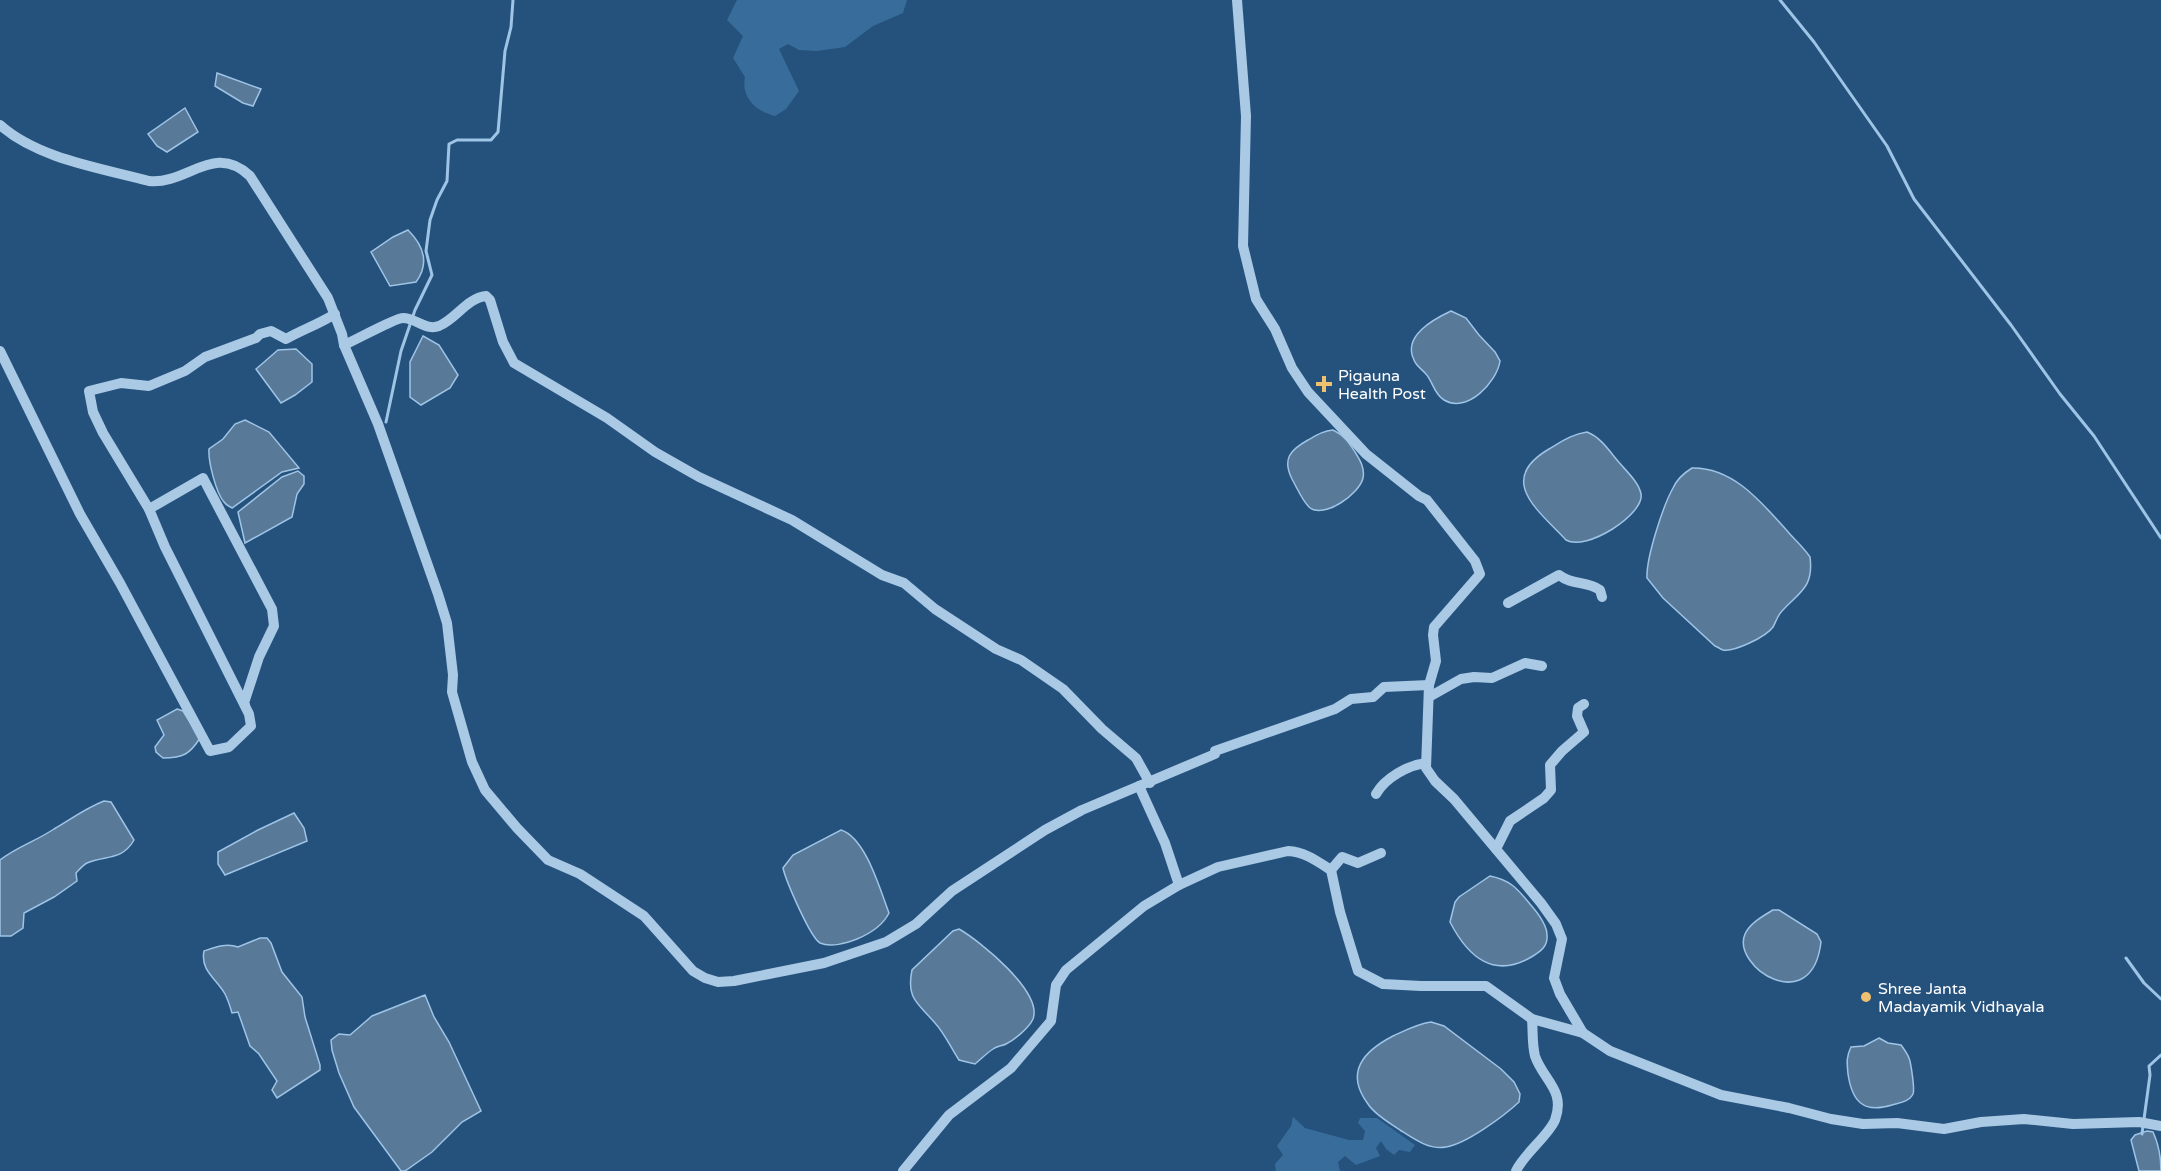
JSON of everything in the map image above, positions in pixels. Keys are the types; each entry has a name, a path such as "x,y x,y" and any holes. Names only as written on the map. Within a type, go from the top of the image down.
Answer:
{"street":[{"path":"1237,0 1246,116 1243,246 1256,299 1275,329 1292,368 1308,392 1366,454 1427,500 1475,561 1480,574 1434,627 1436,661 1429,685 1426,768 1496,849 1556,924 1562,939 1554,978 1560,994 1583,1033"},
{"path":"0,125 9,133 40,151 149,181 159,182 198,167 222,162 236,165 250,176 328,298 344,345 386,446 447,623 453,675 452,692 472,762 485,790 548,860 580,874 644,916 698,975 718,982 734,981 824,963 886,942 916,924 952,891 1045,830 1082,810 1215,754 1215,751 1335,709 1351,699 1373,697 1384,687 1429,685"},
{"path":"344,345 395,320 404,318 429,327 441,325 471,302 486,296 490,300 507,353 514,363 607,418 664,457 699,477 792,520 882,575 904,583 935,609 996,649 1021,660 1063,689 1102,729 1136,758 1179,885"},
{"path":"249,714 165,547 149,509 103,433 93,412 89,391 121,383 149,386 185,371 205,357 256,338 260,334 271,331 285,339 335,314"},
{"path":"0,351 80,514 120,583 210,751 229,747 251,726 244,703 259,657 274,626 272,609 203,478 149,509"},
{"path":"1508,603 1559,575 1568,582 1592,584 1600,590 1602,597"},
{"path":"1429,697 1461,679 1492,678 1525,663 1542,666"},
{"path":"1496,849 1510,821 1544,798 1551,790 1550,765 1584,732 1577,716 1578,708 1584,704"},
{"path":"1377,794 1381,787 1412,765 1426,763"},
{"path":"903,1171 949,1115 1011,1068 1051,1021 1056,986 1066,970 1144,906 1179,885 1218,867 1288,851 1298,851 1331,870 1340,912 1358,971 1383,984 1486,986 1532,1019 1583,1033 1610,1051 1721,1095 1863,1125 1898,1123 1944,1129 1982,1122 2024,1119 2073,1124 2139,1122 2161,1126"},
{"path":"1331,870 1342,857 1358,862 1381,853"},
{"path":"1516,1171 1555,1120 1558,1101 1554,1086 1539,1066 1535,1056 1532,1043 1532,1019"}],"shaded area":[{"path":"737,0 907,0 903,13 873,26 845,47 817,51 799,50 788,44 779,49 799,91 786,109 775,116 761,111 747,97 745,77 733,58 743,36 727,20"},
{"path":"217,73 261,89 253,106 243,103 215,86"},
{"path":"185,108 198,132 167,152 157,146 148,134"},
{"path":"408,230 421,248 423,268 416,282 390,286 371,252"},
{"path":"1451,311 1466,318 1500,361 1493,378 1480,394 1462,403 1453,403 1441,397 1415,362 1411,351 1412,343 1422,330"},
{"path":"423,336 439,345 458,375 450,388 421,405 410,397 410,362"},
{"path":"296,349 312,364 312,382 281,403 256,369 278,350"},
{"path":"245,420 269,432 299,468 282,472 232,508 225,503 218,492 211,469 209,449 223,439 235,424"},
{"path":"1333,430 1348,442 1355,452 1363,467 1363,478 1349,497 1332,507 1316,510 1309,507 1300,494 1289,472 1288,461 1292,451 1302,444 1326,431"},
{"path":"1587,432 1607,448 1635,481 1641,494 1640,502 1624,521 1600,536 1587,541 1575,542 1566,540 1534,506 1527,495 1524,484 1525,472 1533,461 1549,449"},
{"path":"1692,468 1707,469 1721,474 1746,489 1769,510 1810,557 1810,576 1807,583 1780,613 1773,627 1757,639 1734,649 1723,650 1715,646 1663,598 1647,578 1652,545 1669,496 1677,482"},
{"path":"298,471 304,476 304,484 297,494 292,517 245,543 238,512 282,477"},
{"path":"177,709 183,711 200,738 185,754 163,758 156,752 155,747 164,735 157,720"},
{"path":"104,801 111,802 134,840 129,847 119,854 86,864 76,873 77,881 54,897 24,913 23,928 11,936 0,936 0,860"},
{"path":"294,813 304,828 307,841 225,875 218,864 218,852"},
{"path":"841,830 858,843 865,854 889,913 866,935 848,942 829,945 820,943 810,931 793,896 783,868 793,855"},
{"path":"1490,876 1508,882 1517,889 1538,914 1547,931 1547,939 1543,948 1519,963 1506,966 1484,961 1465,945 1450,922 1455,902 1459,897"},
{"path":"1773,910 1779,910 1817,934 1821,942 1815,965 1803,978 1789,982 1774,979 1750,960 1744,947 1745,934 1750,926"},
{"path":"959,929 981,944 1008,968 1029,995 1034,1008 1033,1019 1025,1030 1009,1042 993,1049 975,1064 959,1060 939,1027 915,1000 911,988 912,970 953,931"},
{"path":"260,938 267,938 271,943 282,972 302,997 305,1017 320,1065 320,1070 277,1098 272,1090 277,1081 259,1054 250,1046 238,1012 232,1013 225,994 210,974 203,958 204,951 225,945 238,947"},
{"path":"425,995 481,1111 462,1122 432,1152 405,1171 401,1171 354,1107 339,1073 331,1040 339,1034 350,1035 372,1016"},
{"path":"1431,1022 1444,1026 1501,1069 1514,1082 1520,1094 1519,1102 1495,1122 1464,1141 1446,1147 1434,1147 1422,1143 1383,1118 1368,1104 1361,1093 1358,1082 1361,1064 1373,1048 1402,1032"},
{"path":"1879,1038 1888,1043 1901,1045 1905,1051 1911,1065 1913,1094 1904,1102 1873,1108 1861,1103 1852,1092 1847,1060 1851,1047 1864,1046"},
{"path":"1293,1117 1305,1128 1349,1140 1363,1140 1365,1131 1358,1123 1360,1118 1377,1118 1415,1145 1410,1152 1399,1150 1394,1155 1381,1141 1376,1148 1380,1156 1356,1165 1345,1156 1338,1162 1340,1171 1276,1171 1275,1164 1283,1155 1277,1146 1291,1126"},
{"path":"2147,1131 2153,1132 2157,1141 2161,1171 2139,1171 2131,1140 2135,1135"}],"waterway":[{"path":"386,422 401,351 415,310 432,275 426,251 430,220 447,181 449,144 457,140 491,140 498,132 505,51 511,27 513,0"},
{"path":"1780,0 1814,42 1887,146 1914,199 2094,436 2161,538"},
{"path":"2126,958 2144,983 2161,999"},
{"path":"2144,1119 2150,1075 2149,1066 2161,1055"},
{"path":"2142,1134 2143,1126"}],"place":[{"name":"Pigauna Health Post","path":"1324,384"},
{"name":"Shree Janta Madayamik Vidhayala","path":"1866,997"}]}
